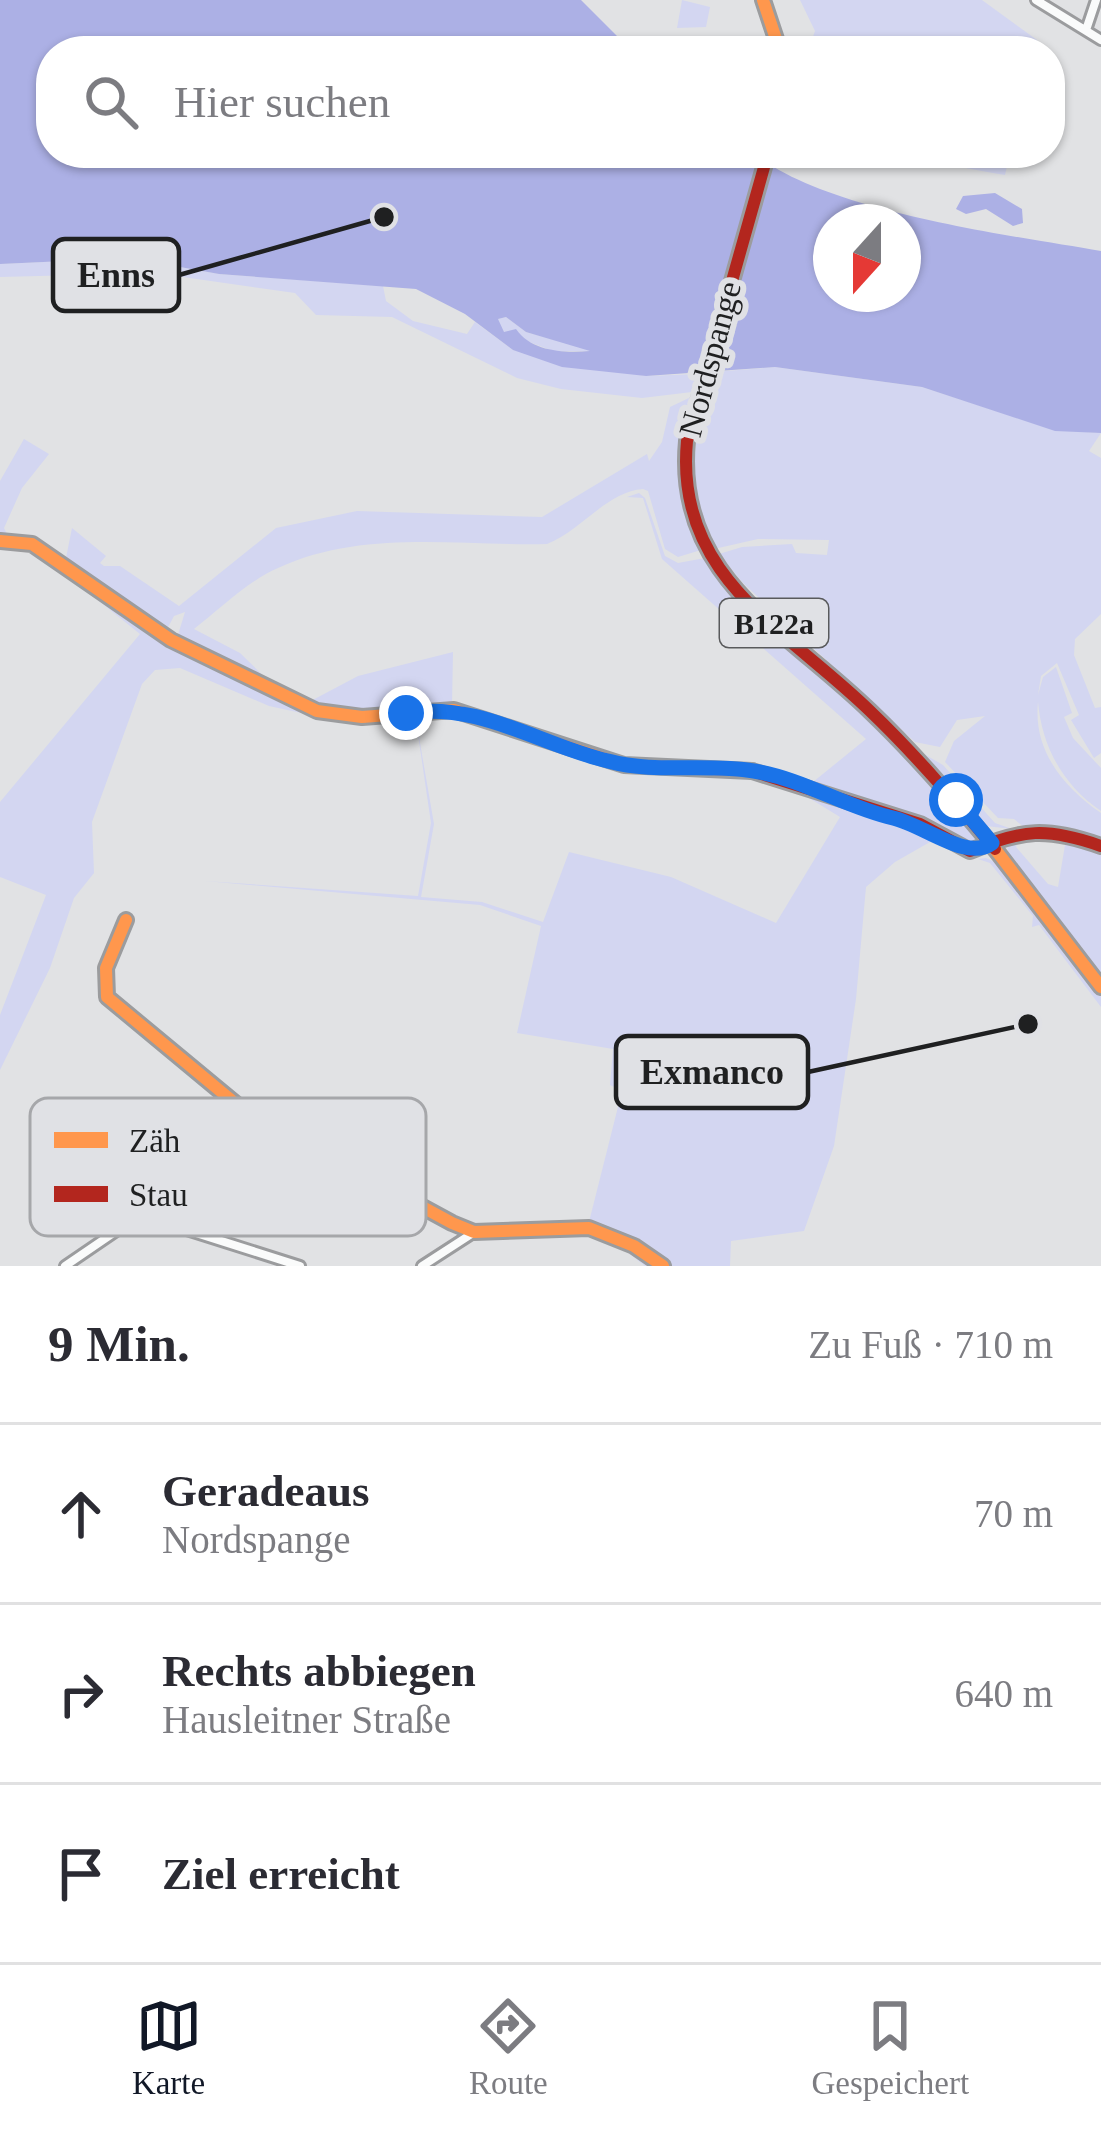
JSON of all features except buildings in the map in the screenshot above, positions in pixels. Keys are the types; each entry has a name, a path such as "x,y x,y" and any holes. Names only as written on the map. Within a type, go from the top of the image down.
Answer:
{"street":[{"path":"763,0 775,36"},
{"path":"1036,0 1101,40"},
{"path":"1086,30 1096,0"},
{"name":"Nordspange","path":"764,168 696,402 685,457 686,490 699,536 737,591 889,729 992,843 1101,987"},
{"path":"0,541 26,541 171,640 317,711 362,717 468,712 608,761 753,770 920,824 970,851 1008,833 1063,833 1101,846"},
{"path":"126,920 105,974 106,994 114,1006 228,1098"},
{"path":"426,1207 474,1232"},
{"path":"422,1266 474,1232 576,1226 634,1246 663,1266"},
{"path":"65,1266 109,1236"},
{"path":"206,1236 300,1266"}],"shaded area":[{"path":"682,0 710,7 706,27 677,28"},
{"path":"800,0 982,0 1032,36 813,36"},
{"path":"965,168 1007,168 1005,175"},
{"path":"130,258 219,274 383,286 386,301 413,321 467,334 475,322 513,350 646,376 697,374 692,392 642,398 561,389 517,378 392,317 316,315 295,293 155,273 0,277 0,264"},
{"path":"506,317 526,332 595,351 553,351 503,332 497,319"},
{"path":"775,367 922,387 1055,430 1101,433 1089,451 1101,458 1101,614 1075,639 1074,655 1095,708 1101,707 1101,753 1094,758 1071,720 1079,715 1057,663 1041,676 1038,695 1043,677 1056,667 1072,713 1064,717 1073,738 1101,768 1101,811 1057,764 1044,734 1038,702 1038,719 1053,766 1074,791 1101,813 1101,843 1068,827 1025,828 1014,819 998,818 945,762 954,741 985,716 957,720 940,747 915,742 743,583 719,554 742,547 792,544 796,553 827,555 829,540 758,539 714,549 694,483 697,439 713,372"},
{"path":"691,397 681,447 701,550 678,557 665,549 648,491 643,489 617,497 547,544 410,542 310,556 256,580 194,629 240,653 280,692 177,638 185,612 174,616 166,631 66,558 72,528 106,556 100,563 104,566 120,566 179,606 276,528 357,511 542,517 647,454 649,461 662,442 670,407"},
{"path":"24,439 49,454 22,488 4,528 8,536 0,539 0,481"},
{"path":"639,493 645,498 665,556 678,563 705,558 907,753 977,837 976,843 813,782 866,739 662,559 643,498 627,497"},
{"path":"36,550 180,645 329,719 269,706 180,668 155,670 142,684 92,822 94,873 74,898 50,968 0,1070 0,1015 46,895 0,877 0,802 140,634"},
{"path":"740,586 917,750 943,765 995,823 1012,829 986,826 926,762"},
{"path":"453,652 452,705 365,714 307,703 358,676"},
{"path":"415,714 434,824 421,897 482,902 543,922 569,852 671,877 776,923 840,817 791,787 937,838 895,862 866,887 856,999 834,1146 804,1231 731,1241 730,1266 645,1266 589,1222 622,1091 610,1085 613,1049 517,1033 541,926 480,905 205,881 418,896 431,823"},
{"path":"1016,836 1030,836 1056,836 1101,848 1101,980 1008,853 1007,841","holes":["1030,836 1066,839 1058,887 1048,884 1016,847 1019,839"]},
{"path":"986,858 1015,880 1048,920 1101,996 1101,1007 1039,925 1032,927 1033,916 990,863 978,859"}],"water":[{"path":"0,0 581,0 617,36 36,36 36,168 777,168 824,191 867,204 813,204 813,312 921,312 921,218 1101,251 1101,433 1055,431 922,387 775,367 646,376 562,367 513,350 465,314 416,289 219,274 130,258 0,264","holes":["506,317 526,332 590,351 540,347 516,329 504,332 498,319"]},
{"path":"995,193 1022,209 1023,223 1013,226 986,209 966,214 956,209 963,196"}],"traffic: slow":[{"path":"763,0 775,36"},
{"path":"0,541 32,544 171,640 317,711 362,717 454,710 624,765 752,771"},
{"path":"995,849 1101,987"},
{"path":"126,920 106,968 107,997 229,1098"},
{"path":"426,1209 474,1232 589,1228 634,1246 663,1266"}],"traffic: jam":[{"path":"764,168 687,441 688,488 698,529 717,565 742,596 887,727 995,849"},
{"path":"752,771 920,824 970,851 1035,833 1101,846"}],"place":[{"name":"Enns","path":"384,217"},
{"name":"Exmanco","path":"1028,1024"}],"route":[{"path":"406,713 468,712 594,758 632,766 716,767 775,775 862,810 920,824 965,850 982,850 992,843 956,800"}]}
